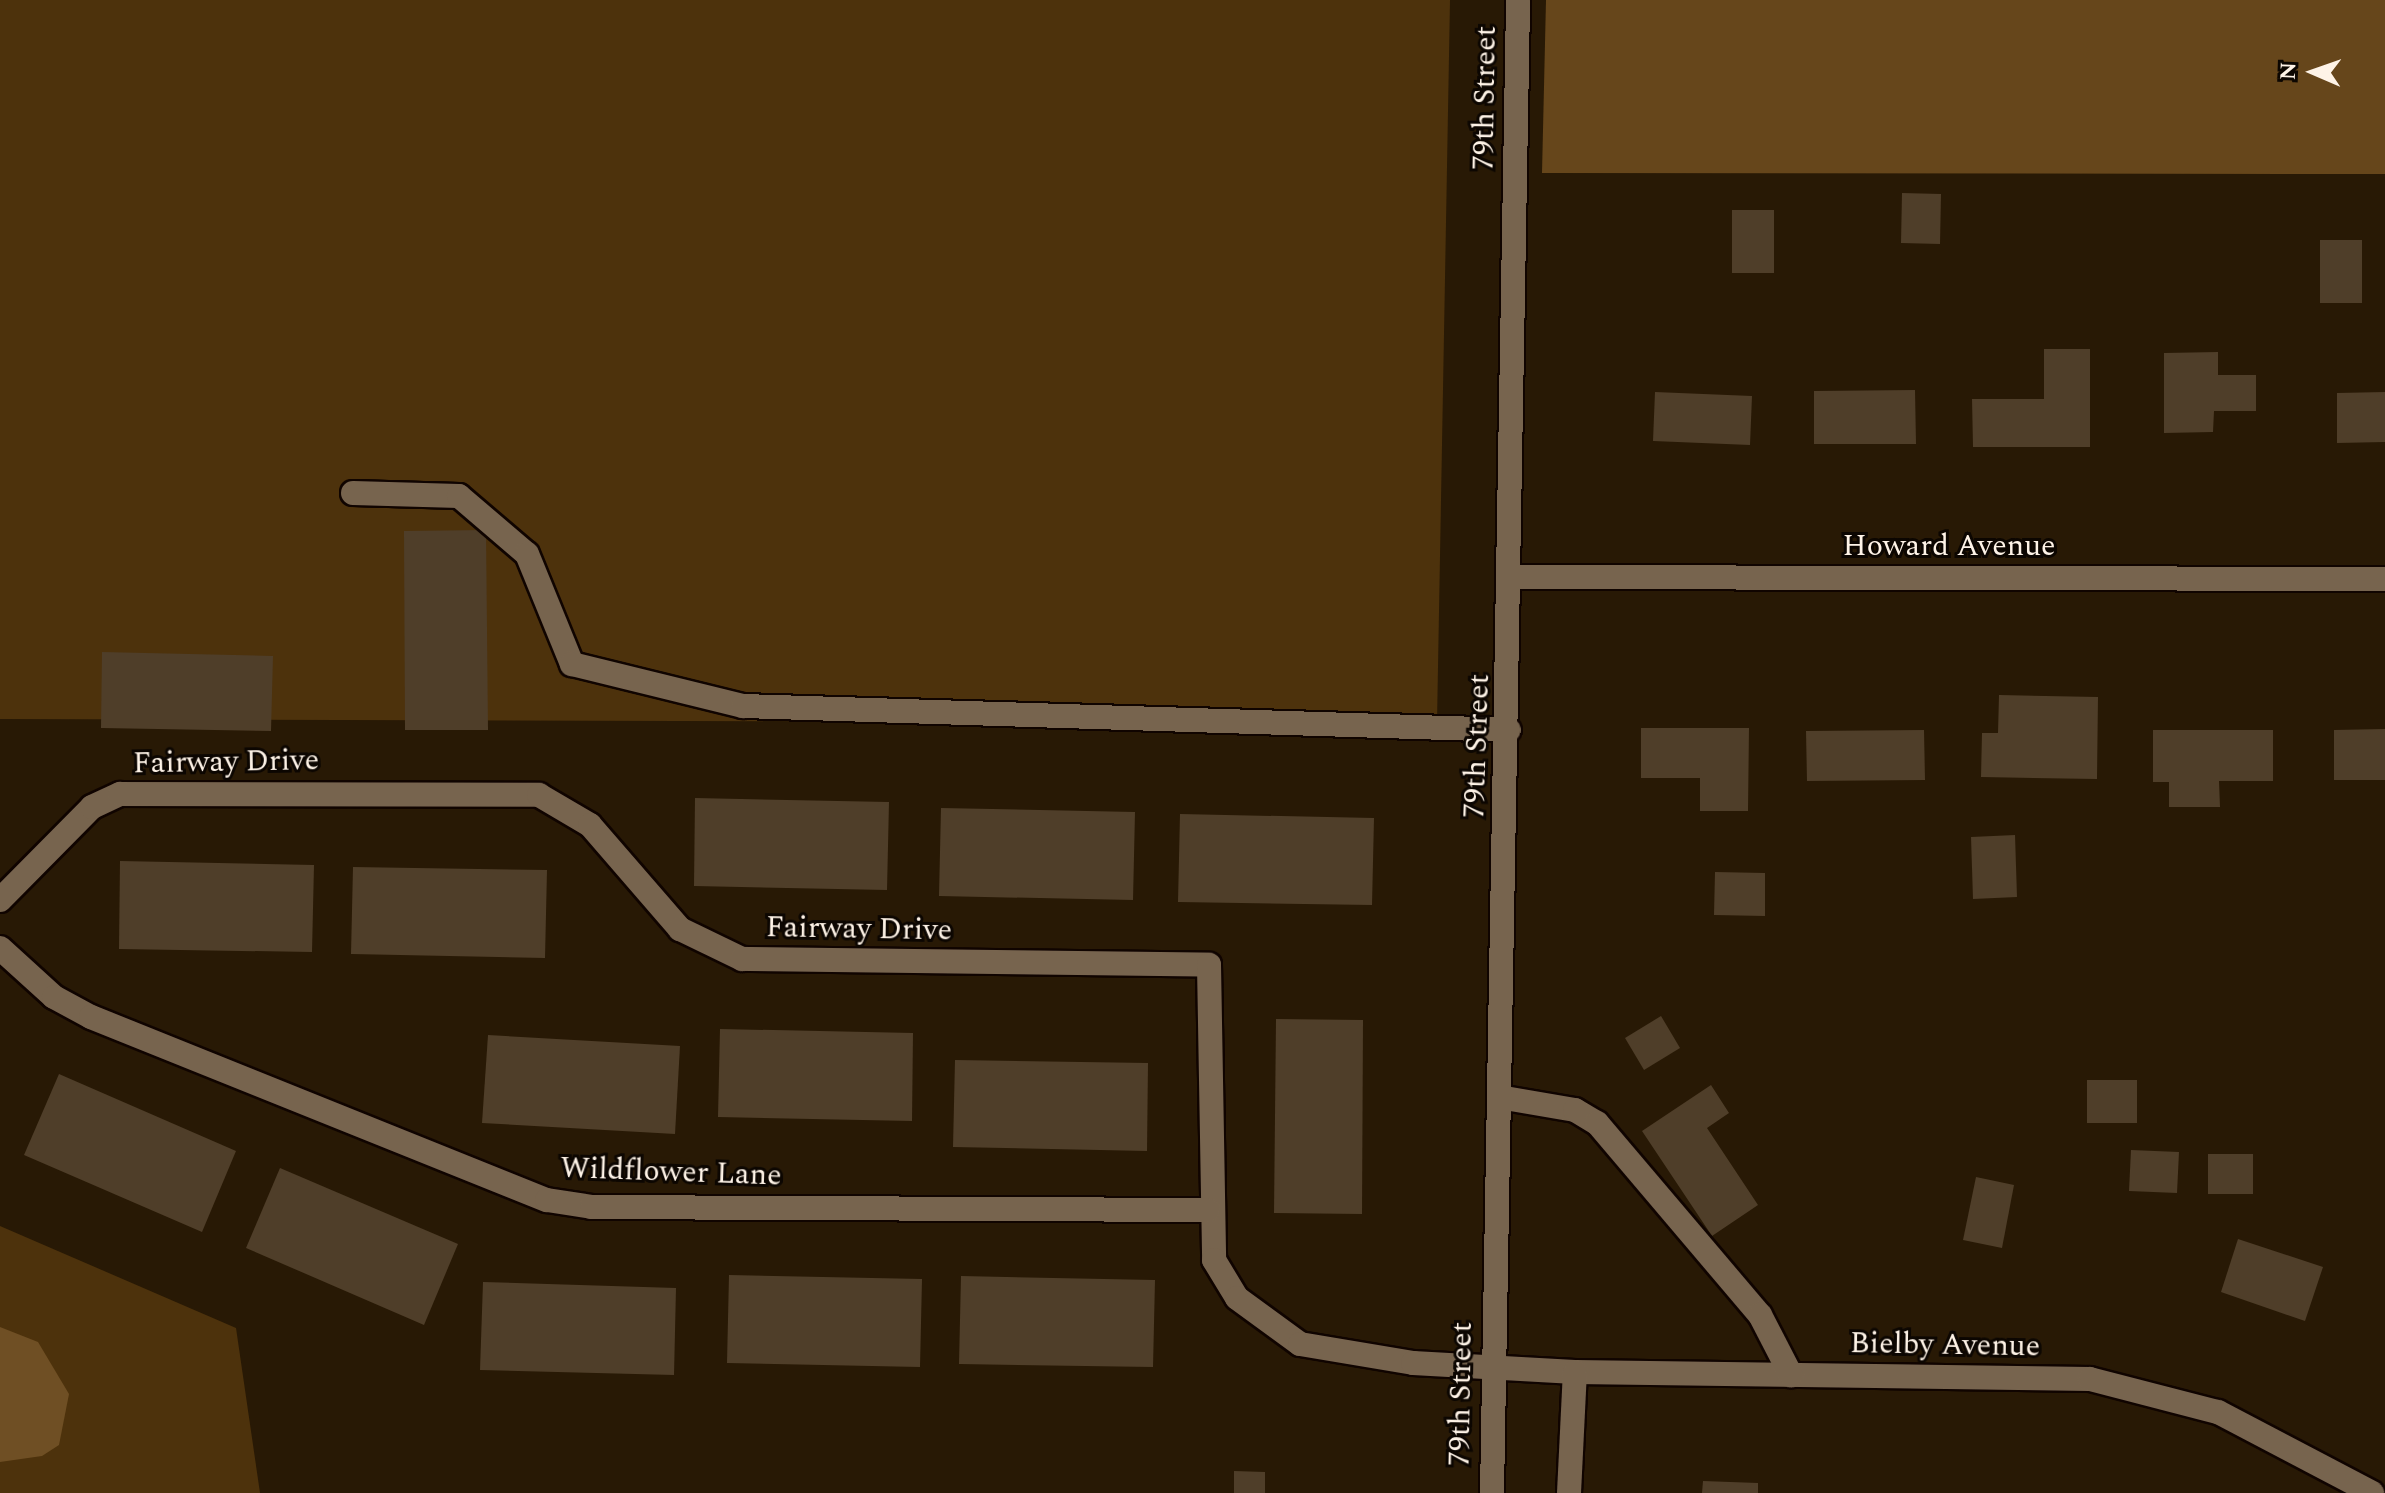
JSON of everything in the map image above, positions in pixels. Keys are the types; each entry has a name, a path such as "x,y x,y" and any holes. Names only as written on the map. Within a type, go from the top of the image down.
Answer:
{"street":[{"name":"79th Street","path":"1492,1493 1492,1367 1513,577 1518,0"},
{"path":"353,493 459,496 527,554 572,664 743,706 1509,730"},
{"name":"Howard Avenue","path":"1513,577 2385,579"},
{"name":"Fairway Drive","path":"0,900 92,807 120,794 482,790 539,795 566,806 680,929 742,959 1209,965 1208,1210 1214,1260 1237,1298 1288,1337 1339,1354 1492,1367"},
{"name":"Wildflower Lane","path":"0,948 54,997 91,1017 547,1200 592,1207 1208,1210"},
{"path":"1499,1097 1575,1110 1597,1123 1760,1315 1791,1375"},
{"name":"Bielby Avenue","path":"1492,1367 1575,1372 2090,1379 2218,1412 2372,1493"},
{"path":"1569,1493 1575,1372"}],"shaded area":[{"path":"0,0 1450,0 1437,723 0,719"},
{"path":"1546,0 2385,0 2385,174 1542,173"},
{"path":"0,1226 236,1328 260,1493 0,1493"},
{"path":"0,1327 38,1342 69,1394 59,1445 42,1456 0,1462"}],"building":[{"path":"1902,193 1941,194 1940,244 1901,243"},
{"path":"1732,210 1774,210 1774,273 1732,273"},
{"path":"2320,240 2362,240 2362,303 2320,303"},
{"path":"2044,349 2090,349 2090,447 1973,447 1972,399 2044,399"},
{"path":"2218,352 2218,375 2256,375 2256,411 2214,411 2213,432 2164,433 2164,353"},
{"path":"1915,390 1916,444 1814,444 1814,391"},
{"path":"1655,392 1752,396 1750,445 1653,441"},
{"path":"2385,392 2385,442 2337,443 2337,393"},
{"path":"486,530 488,730 405,730 404,531"},
{"path":"102,652 273,656 271,731 101,728"},
{"path":"1999,695 2098,697 2097,779 1981,777 1982,733 1998,733"},
{"path":"1641,728 1749,728 1748,811 1700,811 1700,778 1641,778"},
{"path":"2385,729 2385,780 2334,780 2334,730"},
{"path":"1924,730 1925,780 1807,781 1806,731"},
{"path":"2153,730 2273,730 2273,781 2219,781 2220,807 2169,807 2169,782 2153,782"},
{"path":"695,798 889,802 887,890 694,886"},
{"path":"941,808 1135,812 1133,900 939,896"},
{"path":"1180,814 1374,818 1372,905 1178,902"},
{"path":"2015,835 2017,897 1973,899 1971,837"},
{"path":"120,861 314,865 312,952 119,949"},
{"path":"353,867 547,870 545,958 351,954"},
{"path":"1715,872 1765,873 1765,916 1714,915"},
{"path":"1661,1016 1680,1048 1644,1070 1625,1038"},
{"path":"1276,1019 1363,1020 1362,1214 1274,1213"},
{"path":"720,1029 913,1033 912,1121 718,1117"},
{"path":"488,1035 680,1046 675,1134 482,1123"},
{"path":"955,1060 1148,1063 1147,1151 953,1147"},
{"path":"59,1074 236,1151 202,1232 24,1155"},
{"path":"2087,1080 2137,1080 2137,1123 2087,1123"},
{"path":"1711,1085 1729,1113 1707,1128 1758,1205 1712,1236 1642,1131"},
{"path":"2131,1150 2179,1152 2177,1193 2129,1191"},
{"path":"2208,1154 2253,1154 2253,1194 2208,1194"},
{"path":"280,1168 458,1244 424,1325 246,1248"},
{"path":"1976,1177 2014,1185 2002,1248 1963,1240"},
{"path":"2238,1239 2323,1267 2305,1321 2221,1292"},
{"path":"729,1275 922,1279 920,1367 727,1363"},
{"path":"961,1276 1155,1280 1153,1367 959,1364"},
{"path":"483,1282 676,1288 674,1375 480,1370"},
{"path":"1234,1471 1265,1472 1265,1493 1234,1493"},
{"path":"1703,1481 1758,1483 1758,1493 1702,1493"}]}
